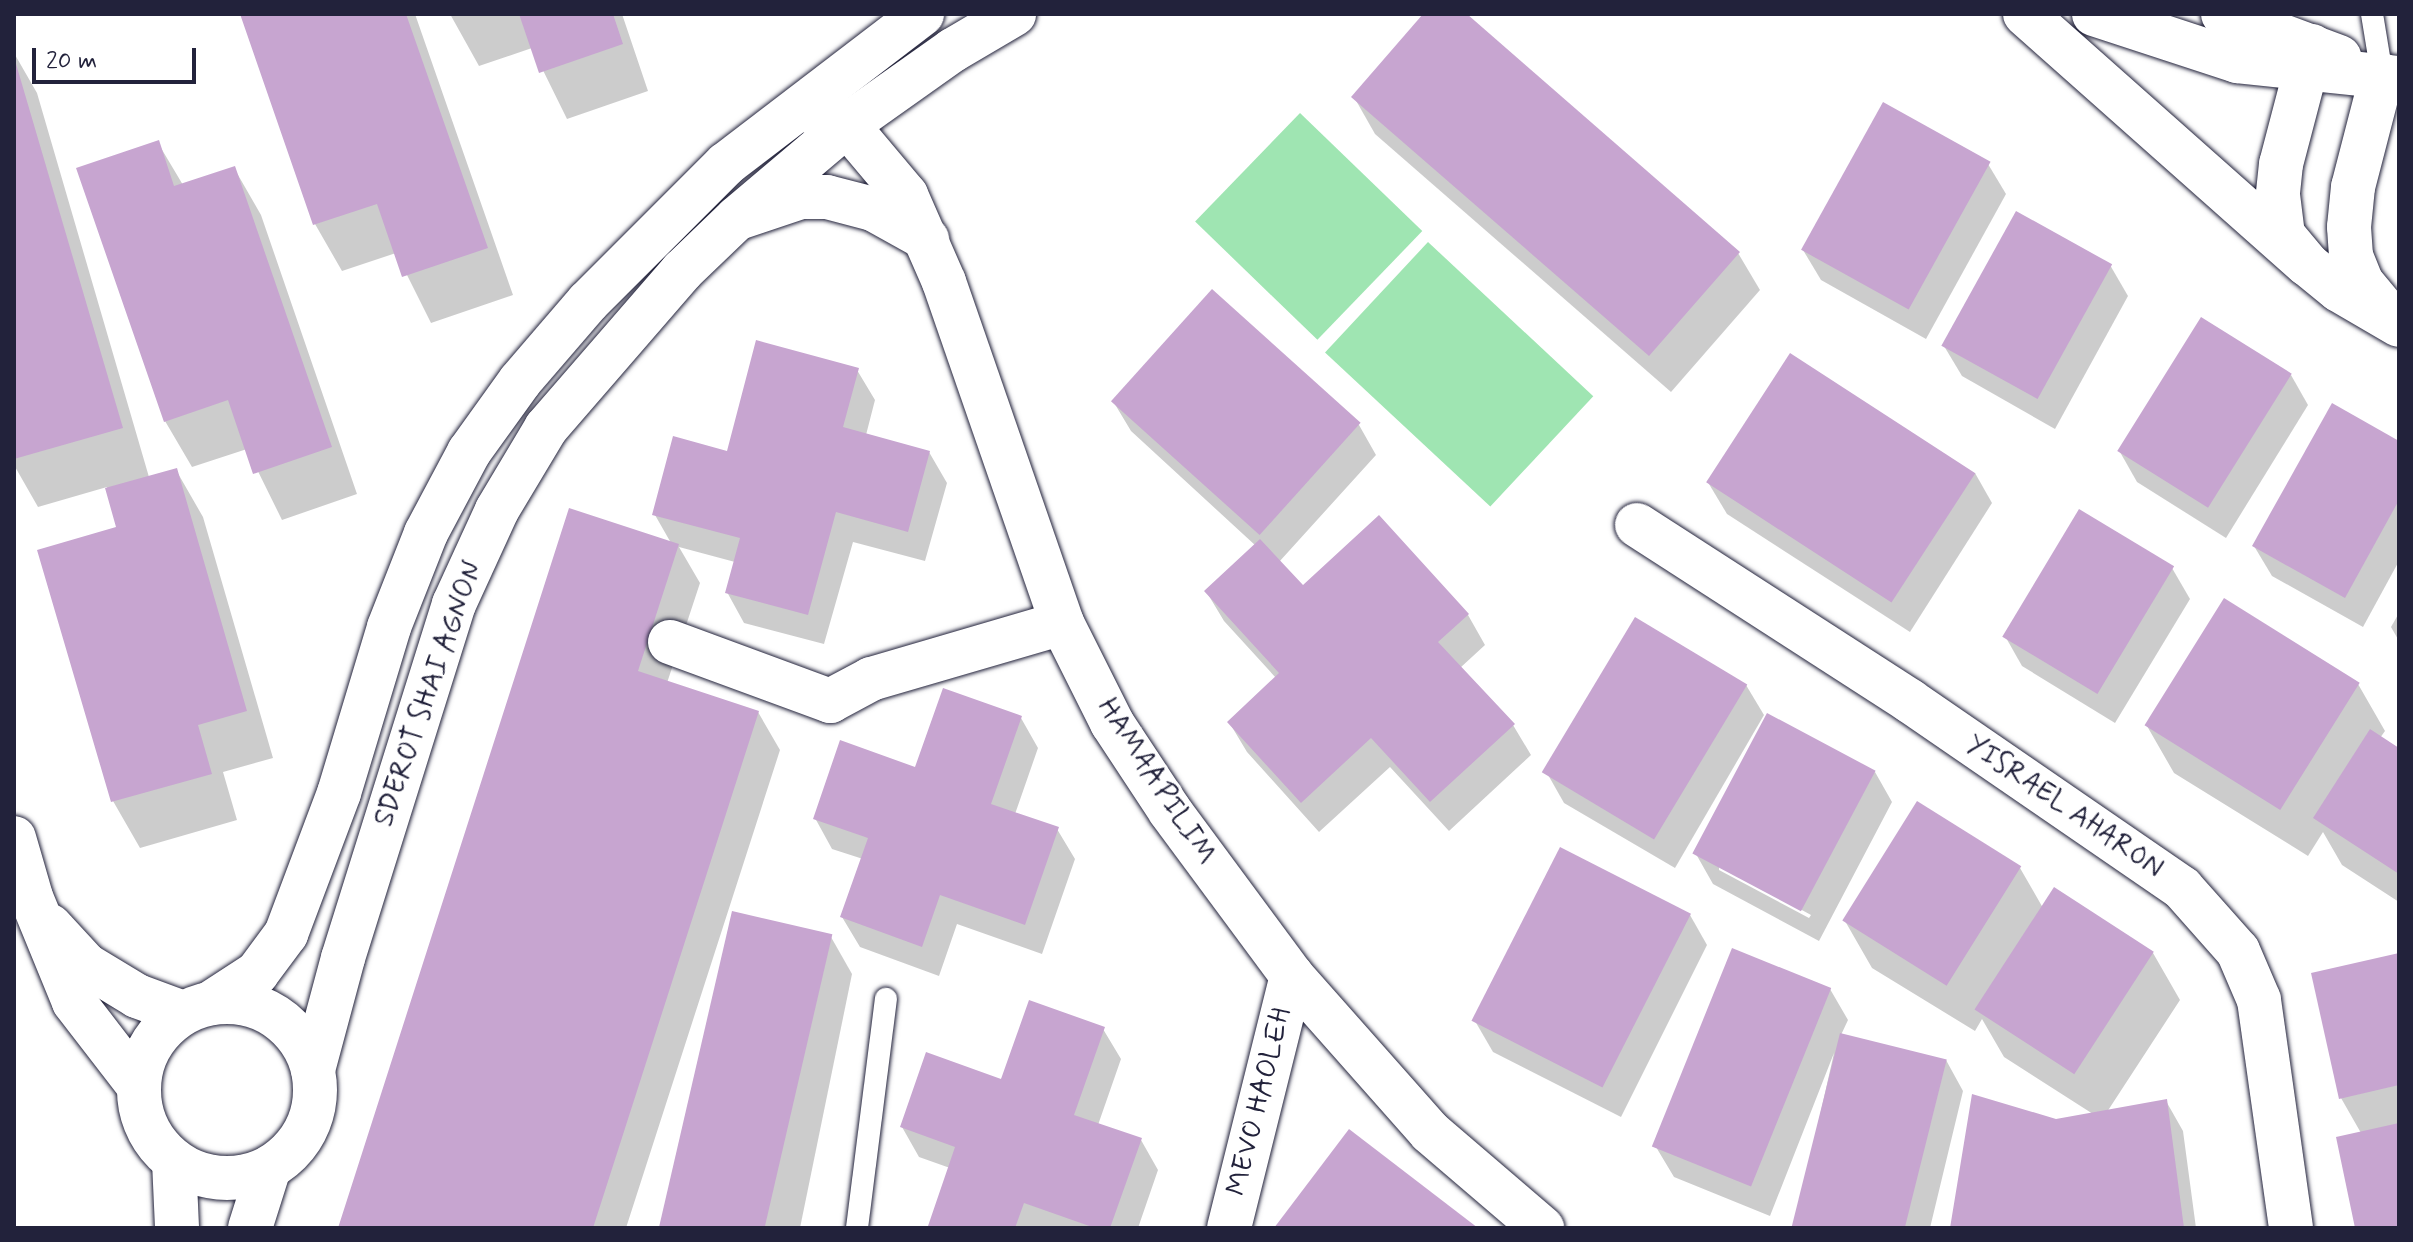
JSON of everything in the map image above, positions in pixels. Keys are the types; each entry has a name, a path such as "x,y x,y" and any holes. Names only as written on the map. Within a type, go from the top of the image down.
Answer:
{"street":[{"name":"SDEROT SHAI AGNON","path":"197,1008 257,973 290,926 339,793 389,627 426,533 469,452 520,381 588,302 726,164 793,108 922,14"},
{"name":"SDEROT SHAI AGNON","path":"313,1070 421,703 454,604 497,510 546,428 661,294 737,218 847,125 953,50 1014,14"},
{"path":"2025,14 2307,264 2399,325 2362,283 2351,256 2349,227 2353,187 2390,77 2307,58 2223,14"},
{"path":"2094,14 2237,61 2307,58"},
{"path":"2307,58 2278,195 2283,235 2307,264"},
{"name":"HAMAAPILIM","path":"793,108 847,125 889,170 927,239 1062,623 1112,723 1153,786 1292,976 1430,1132 1542,1228"},
{"path":"737,218 801,197 827,197 873,209 927,239"},
{"name":"YISRAEL AHARON","path":"1637,525 1910,701 2182,888 2238,951 2259,1000 2291,1228"},
{"path":"670,642 830,701 871,679 1062,623"},
{"path":"14,838 31,897 74,1002 138,1085 147,1128 174,1161 199,1175 228,1179 269,1168 292,1151 307,1127 315,1100 313,1070 302,1042 269,1012 241,1003 197,1008 137,996 86,965 64,944 31,897"},
{"name":"MEVO HAOLEH","path":"1229,1228 1292,976"},
{"path":"138,1085 152,1042 197,1008"},
{"path":"174,1161 177,1228"},
{"path":"250,1228 269,1168"}],"lane":[{"path":"2372,14 2390,77"},
{"path":"857,1228 886,999"}],"green space":[{"path":"1300,113 1422,231 1317,340 1195,222"},
{"path":"1428,242 1593,396 1490,507 1325,352"}],"building":[{"path":"240,14 406,14 488,248 402,277 377,204 313,225"},
{"path":"519,14 613,14 623,44 539,73"},
{"path":"1423,14 1467,14 1740,252 1649,356 1351,97"},
{"path":"14,57 123,428 14,459"},
{"path":"1883,102 1991,162 1909,309 1801,250"},
{"path":"159,140 174,186 235,166 332,447 253,474 228,400 164,422 76,168"},
{"path":"2016,211 2112,264 2038,399 1941,346"},
{"path":"1212,289 1361,423 1260,535 1111,401"},
{"path":"2201,317 2292,374 2208,508 2117,451"},
{"path":"756,340 859,368 843,427 930,451 908,532 836,512 808,615 725,593 740,538 652,515 673,436 727,451"},
{"path":"1790,353 1975,473 1891,603 1706,482"},
{"path":"2332,403 2399,441 2399,500 2345,598 2252,546"},
{"path":"177,468 247,711 198,725 212,774 111,802 37,550 116,527 105,488"},
{"path":"569,508 679,544 638,671 759,711 593,1228 338,1228"},
{"path":"2079,509 2174,566 2097,694 2002,637"},
{"path":"1379,515 1469,614 1438,642 1515,724 1430,802 1371,738 1301,803 1227,722 1279,673 1204,591 1260,539 1303,585"},
{"path":"2224,598 2360,683 2280,810 2145,725"},
{"path":"1635,617 1747,684 1654,840 1542,772"},
{"path":"943,688 1022,716 991,804 1059,827 1025,925 940,895 922,947 840,917 868,838 813,819 840,740 915,767"},
{"path":"1767,713 1876,771 1801,911 1692,853"},
{"path":"2370,729 2399,748 2399,874 2313,818"},
{"path":"1917,801 2021,866 1947,986 1842,921"},
{"path":"1560,847 1691,914 1602,1087 1471,1021"},
{"path":"2054,887 2154,952 2074,1074 1974,1009"},
{"path":"732,911 832,934 765,1228 659,1228"},
{"path":"1732,948 1831,988 1751,1187 1652,1146"},
{"path":"2399,953 2399,1085 2339,1099 2311,973"},
{"path":"1029,1000 1105,1027 1074,1115 1142,1138 1110,1228 1095,1228 1024,1203 1015,1228 928,1226 955,1147 900,1127 926,1052 1001,1079"},
{"path":"1840,1033 1947,1060 1905,1228 1792,1227"},
{"path":"1972,1094 2056,1119 2167,1099 2184,1228 1950,1228"},
{"path":"2399,1123 2399,1228 2355,1228 2336,1137"},
{"path":"1349,1129 1478,1228 1274,1228"}]}
